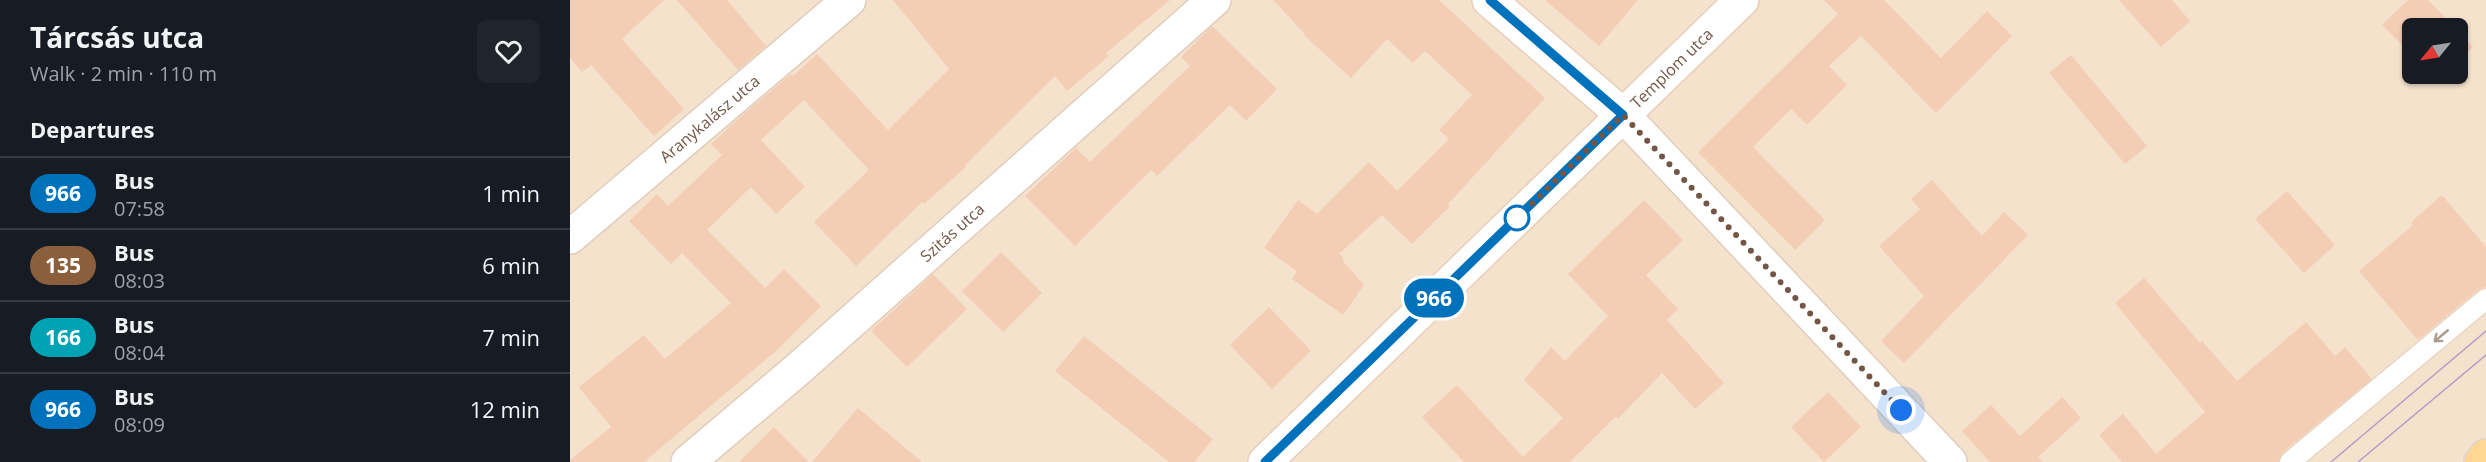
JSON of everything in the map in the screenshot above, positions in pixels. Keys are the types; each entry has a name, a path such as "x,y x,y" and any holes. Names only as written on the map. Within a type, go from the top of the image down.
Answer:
{"main road":[{"path":"2481,462 2486,456"}],"street":[{"name":"Aranykalász utca","path":"570,237 849,0"},
{"name":"Szitás utca","path":"688,462 797,370 1214,0"},
{"path":"1490,0 1623,115 1950,462"},
{"name":"Templom utca","path":"1265,462 1742,0"}],"lane":[{"path":"2290,462 2486,298"}],"shaded area":[{"path":"570,0 2486,0 2486,462 570,462"}],"building":[{"path":"570,0 664,0 622,39 684,109 654,136 591,65 582,72 570,58"},
{"path":"677,0 727,0 766,46 738,70"},
{"path":"893,0 1170,0 1106,53 1109,56 1067,91 1055,76 965,165 966,167 924,204 922,202 856,266 814,222 869,170 804,100 761,140 805,187 776,214 751,187 707,230 765,288 784,269 821,306 777,350 644,462 570,462 611,427 579,387 644,335 665,359 731,303 682,253 671,264 629,221 657,194 668,206 722,155 711,144 817,54 888,130 949,69"},
{"path":"1273,0 1439,0 1545,98 1448,204 1450,206 1412,244 1382,215 1339,254 1364,285 1343,315 1292,279 1297,271 1264,248 1298,200 1317,214 1369,162 1397,191 1449,139 1439,130 1472,95 1425,51 1413,63 1387,39 1351,78 1304,35"},
{"path":"1545,0 1638,0 1599,46"},
{"path":"1824,0 1884,0 1941,58 1987,11 2012,36 1936,113 1861,36 1829,66 1847,85 1807,125 1791,109 1753,147 1825,220 1795,250 1698,152 1838,14"},
{"path":"2119,0 2172,0 2190,21 2161,47"},
{"path":"2408,0 2428,0 2445,18 2402,18 2402,45 2382,25"},
{"path":"1212,26 1277,89 1246,121 1230,105 1157,176 1151,170 1075,246 1025,196 1076,148 1090,162 1190,66 1181,57"},
{"path":"2468,42 2473,47 2468,52"},
{"path":"2071,55 2147,146 2125,164 2049,73"},
{"path":"1932,180 1982,236 2004,212 2028,235 1904,363 1881,341 1924,296 1879,246 1920,209 1911,199"},
{"path":"2287,191 2335,245 2304,273 2255,219"},
{"path":"2442,195 2486,247 2486,287 2478,290 2418,340 2359,271 2413,225 2411,222"},
{"path":"1644,200 1683,240 1646,275 1678,309 1667,320 1724,383 1695,409 1662,373 1618,419 1616,416 1570,462 1464,462 1422,417 1457,385 1523,457 1563,418 1524,380 1551,347 1565,361 1608,316 1568,274"},
{"path":"1001,252 1042,293 1003,332 962,291"},
{"path":"933,274 967,309 907,367 871,331"},
{"path":"2144,278 2200,343 2202,341 2237,381 2306,322 2335,356 2345,347 2372,379 2282,453 2278,462 2122,462 2099,435 2123,414 2156,454 2205,412 2115,303"},
{"path":"1269,307 1311,351 1272,389 1230,345"},
{"path":"1084,336 1213,439 1194,462 1169,462 1055,371"},
{"path":"1828,392 1861,427 1824,462 1791,427"},
{"path":"2062,397 2081,418 2038,457 2043,462 1990,462 1962,431 1991,405 2020,436"},
{"path":"858,408 922,462 812,462"},
{"path":"774,427 809,462 739,462"}],"tram line":[{"path":"2331,462 2486,331"},
{"path":"2358,462 2486,355"}],"bus line":[{"name":"966","path":"1265,462 1623,115 1490,0"}],"route":[{"path":"1517,218 1513,222 1623,115 1901,410"}]}
